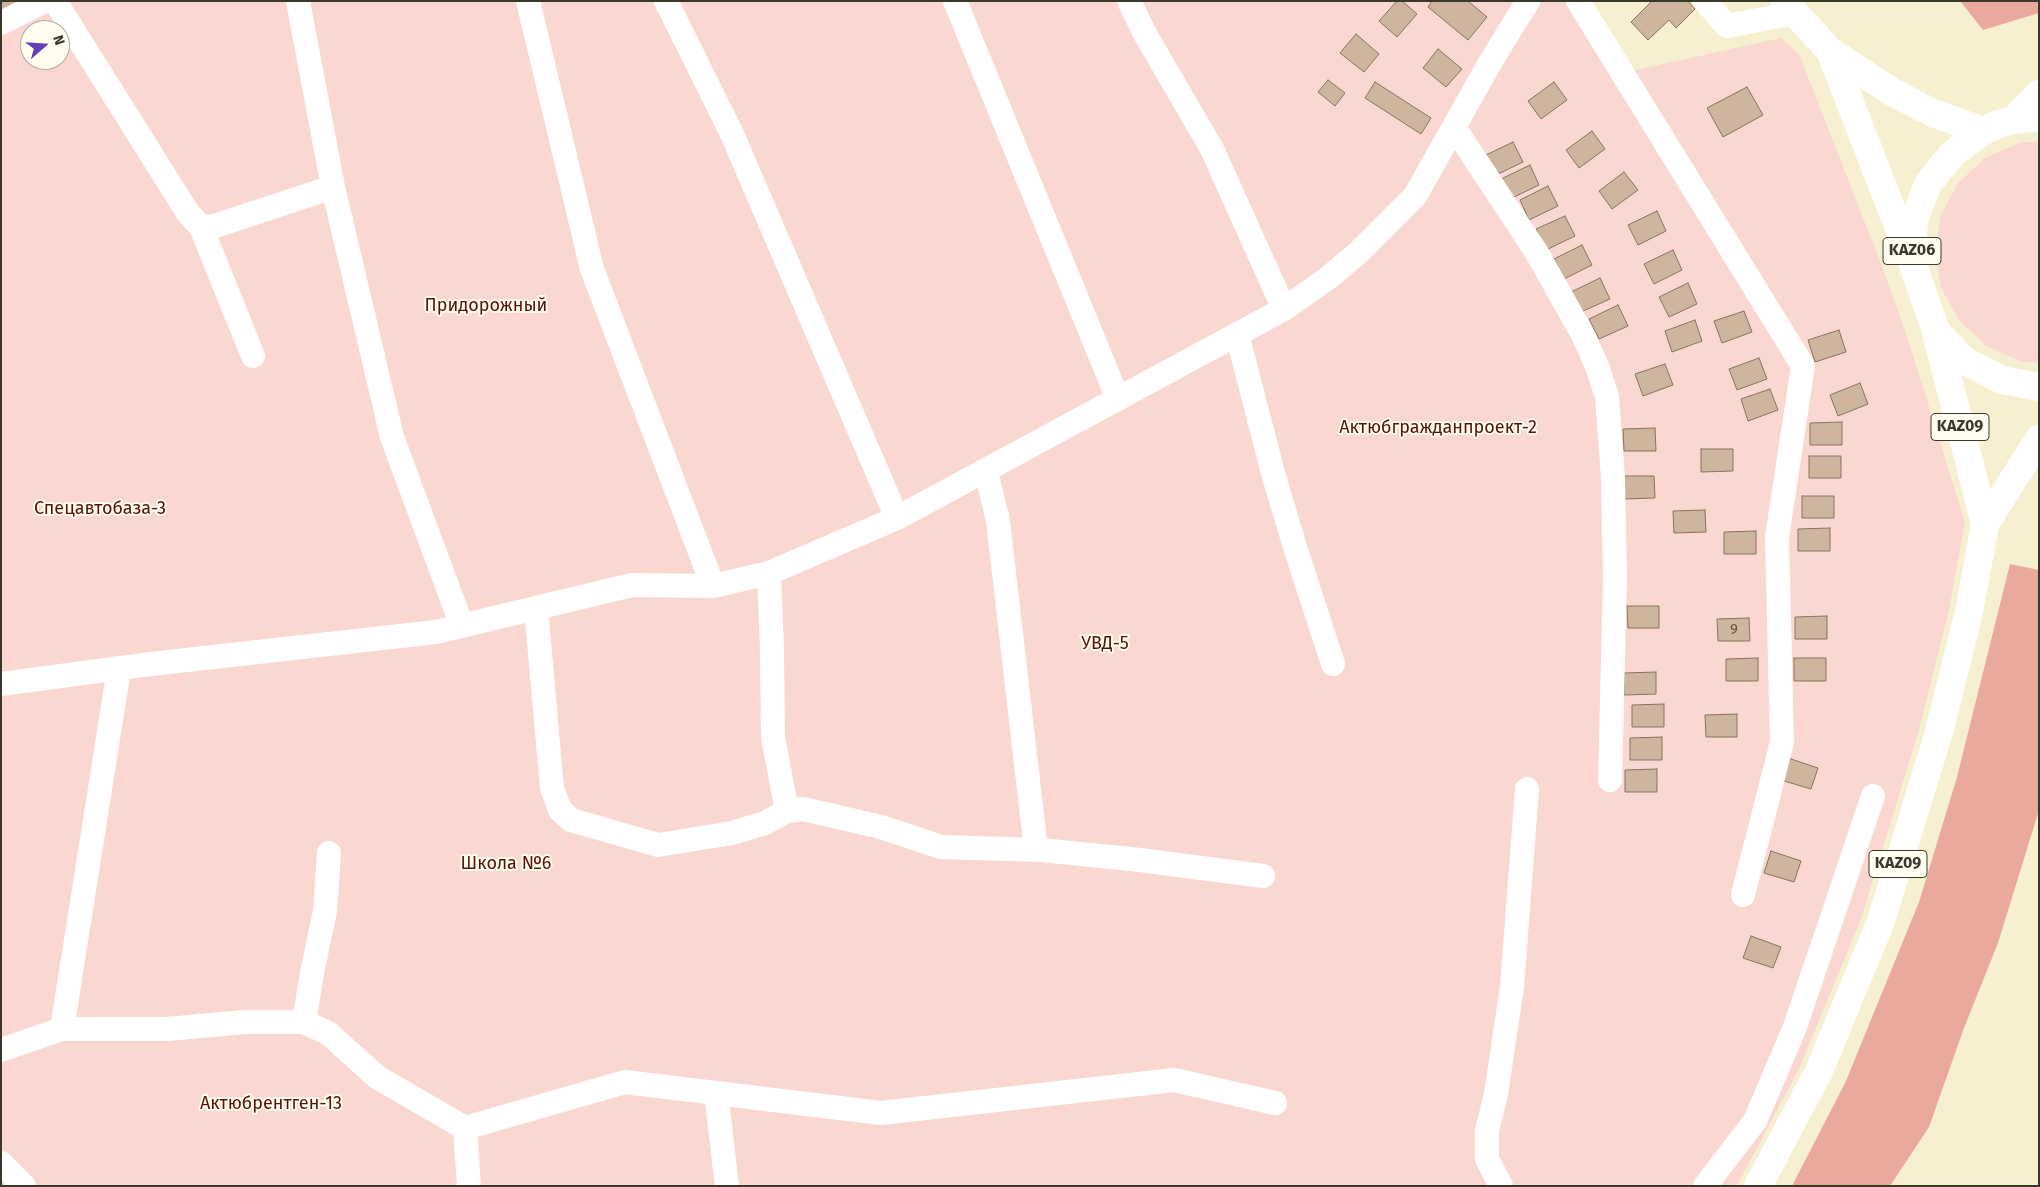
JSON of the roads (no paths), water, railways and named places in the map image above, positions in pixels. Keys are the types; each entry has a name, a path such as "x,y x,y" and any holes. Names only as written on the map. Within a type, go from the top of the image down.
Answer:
{"main road":[{"path":"1790,7 1830,51 1892,92 1933,114 1983,131"},
{"path":"1830,51 1911,259"},
{"name":"KАZ06","path":"2039,94 2026,119 1983,131 1952,154 1928,184 1914,220 1911,259 1936,331 1965,360 2002,380 2039,387"},
{"name":"KAZ09","path":"1936,331 1985,524"},
{"name":"KAZ09","path":"1758,1186 1818,1071 1881,921 1939,732 1969,612 1985,524 2039,439"}],"lane":[{"path":"1,23 45,1"},
{"path":"55,1 188,213 201,227 253,356"},
{"path":"298,1 333,187 392,437 462,626"},
{"path":"528,1 592,269 713,586"},
{"path":"666,1 732,134 897,518"},
{"path":"955,1 1118,399"},
{"path":"1129,1 1145,34 1212,149 1284,309"},
{"path":"1,684 120,668 427,633 632,585 713,586 769,573 897,518 1284,309 1327,279 1360,252 1414,196 1528,1"},
{"path":"1578,1 1803,366 1777,537 1782,742 1743,895"},
{"path":"1705,1 1727,26 1790,7"},
{"path":"1454,127 1537,253 1583,335 1597,366 1607,398 1613,478 1615,579 1610,780"},
{"path":"201,227 215,226 333,187"},
{"path":"1238,334 1273,473 1333,664"},
{"path":"986,470 998,521 1036,850"},
{"path":"769,573 773,737 787,811"},
{"path":"536,608 552,788 560,810 571,820 612,830 658,845 732,833 765,823 787,811 804,808 881,827 941,847 1036,850 1140,860 1263,876"},
{"path":"62,1028 120,668"},
{"path":"1501,1186 1486,1159 1487,1131 1496,1094 1512,987 1527,788"},
{"path":"1705,1186 1755,1121 1795,1027 1873,796"},
{"path":"304,1022 325,911 329,854"},
{"path":"1,1050 62,1028 166,1029 245,1022 304,1022 328,1033 377,1077 466,1128 624,1082 881,1113 1174,1080 1275,1103"},
{"path":"716,1093 727,1186"},
{"path":"466,1128 469,1186"},
{"path":"1,1163 24,1186"}],"park label":[{"name":"Придорожный","path":"486,306"},
{"name":"Актюбгражданпроект-2","path":"1438,428"},
{"name":"Спецавтобаза-3","path":"100,509"},
{"name":"УВД-5","path":"1105,644"},
{"name":"Школа №6","path":"506,864"},
{"name":"Актюбрентген-13","path":"271,1104"}]}
